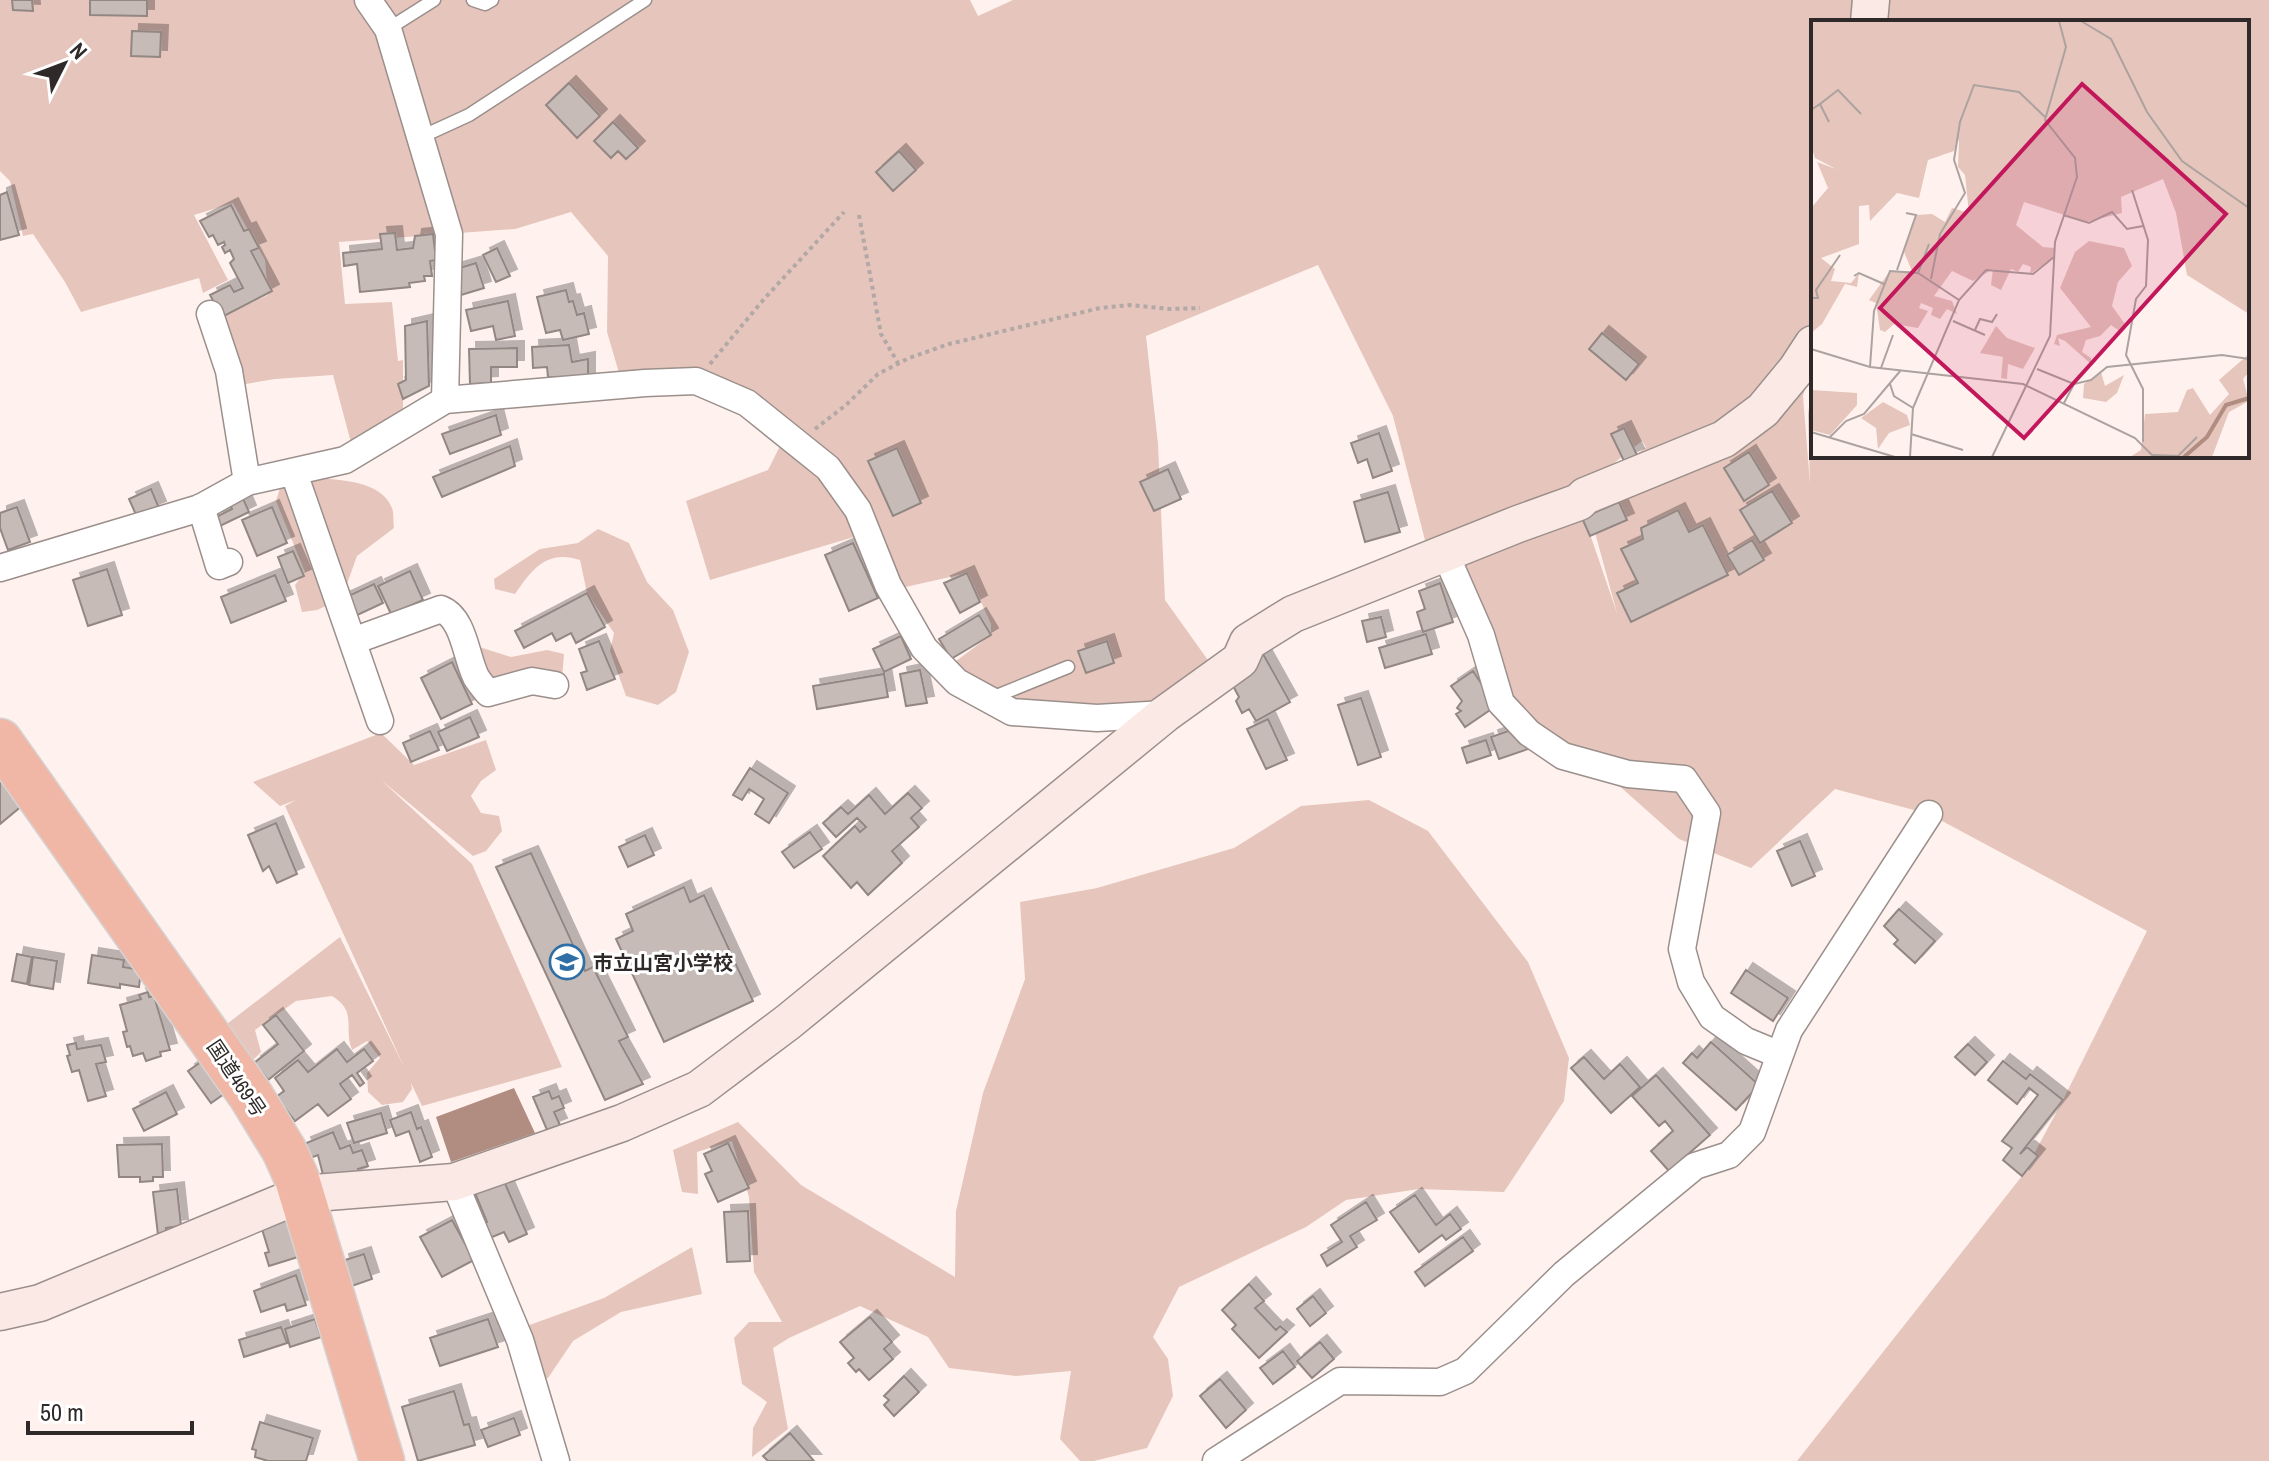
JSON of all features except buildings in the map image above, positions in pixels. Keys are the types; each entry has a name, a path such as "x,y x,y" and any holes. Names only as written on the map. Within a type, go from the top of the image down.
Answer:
{"highway":[{"name":"国道469号","path":"0,741 251,1096 284,1150 302,1194 382,1461"}],"street":[{"path":"368,0 388,29 449,234 445,400"},
{"path":"1869,20 1871,0"},
{"path":"210,314 229,371 247,482"},
{"path":"0,1312 40,1303 302,1194 454,1182 622,1123 699,1089 788,1022 1165,714 1240,660 1248,642 1293,614 1579,502 1585,496 1724,439 1763,410 1811,347"},
{"path":"0,568 201,507 247,482 345,460 445,400 696,381 747,403 828,468 858,510 888,585 924,648 957,682 1012,712 1097,718 1165,714"},
{"path":"294,473 380,721"},
{"path":"201,507 219,566 229,562"},
{"path":"1445,553 1481,635 1501,703 1529,733 1563,756 1628,774 1684,779 1707,813 1682,949 1691,982 1712,1017 1746,1041 1780,1055"},
{"path":"353,641 441,609 447,611 460,631 475,675 488,693 532,681 555,685"},
{"path":"1216,1461 1340,1381 1440,1382 1465,1371 1564,1274 1695,1166 1729,1155 1752,1132 1789,1030 1929,814"},
{"path":"454,1182 520,1340 556,1461"}],"lane":[{"path":"388,29 434,0"},
{"path":"473,0 485,4 492,0"},
{"path":"421,137 469,115 645,0"},
{"path":"988,699 1068,667"}],"path":[{"path":"696,381 764,299 844,212"},
{"path":"859,215 881,334 898,363"},
{"path":"798,443 846,405 878,374 949,344 1100,308 1130,305 1200,308"}],"shaded area":[{"path":"0,0 970,0 978,16 1013,0 1867,0 1865,20 1811,20 1811,369 1803,396 1810,484 1808,414 1811,394 1811,458 2249,458 2249,20 1869,20 1872,0 2269,0 2269,1461 1797,1461 2022,1176 2147,931 1929,814 1835,789 1751,868 1679,839 1589,759 1522,718 1484,644 1458,548 1579,502 1617,613 1585,496 1646,447 1642,441 1571,497 1428,552 1393,416 1318,265 1146,336 1158,444 1165,600 1215,670 1165,714 1012,712 948,667 991,635 991,624 968,573 901,588 867,533 710,580 686,501 768,470 786,434 751,402 622,383 607,332 608,256 571,212 515,229 339,242 345,304 392,302 398,361 403,360 403,422 354,454 333,375 240,385 216,320 268,295 265,260 233,203 194,215 228,280 203,293 199,278 81,312 33,234 23,236 10,181 0,171"},
{"path":"315,478 358,483 379,492 392,508 394,528 357,556 343,595 317,610 302,612 295,585 305,572 276,501 280,488"},
{"path":"598,529 629,543 647,582 673,610 689,652 676,692 658,705 626,696 610,651 614,633 587,593 580,560 568,557 549,559 534,569 515,594 495,589 494,579 540,549 578,543"},
{"path":"470,644 511,657 547,650 564,654 562,679 490,685"},
{"path":"381,733 414,765 486,740 496,770 481,781 471,796 481,813 499,816 502,831 486,851 473,856 381,780 472,864 562,1067 422,1106 411,1083 412,1089 403,1102 382,1105 368,1092 367,1073 380,1058 367,1041 352,1050 345,1008 332,996 296,1001 255,1030 261,1052 247,1066 223,1027 340,937 405,1069 285,806 296,800 280,806 253,782"},
{"path":"1369,800 1428,831 1528,962 1569,1058 1564,1101 1504,1192 1419,1189 1346,1200 1306,1227 1179,1287 1153,1337 1168,1359 1173,1396 1147,1448 1094,1461 1080,1461 1060,1439 1071,1371 1016,1376 949,1368 928,1337 860,1306 773,1348 788,1429 752,1457 753,1428 767,1402 742,1384 734,1338 749,1322 782,1322 754,1272 749,1197 732,1141 697,1152 698,1194 682,1192 673,1150 738,1122 801,1185 955,1277 956,1211 983,1093 1025,979 1020,902 1097,888 1234,848 1301,806"},
{"path":"514,1088 535,1133 451,1162 436,1117"},
{"path":"692,1247 702,1294 621,1312 573,1341 548,1378 540,1379 524,1327 604,1298"}],"place":[{"name":"市立山宮小学校","path":"567,962"}]}
